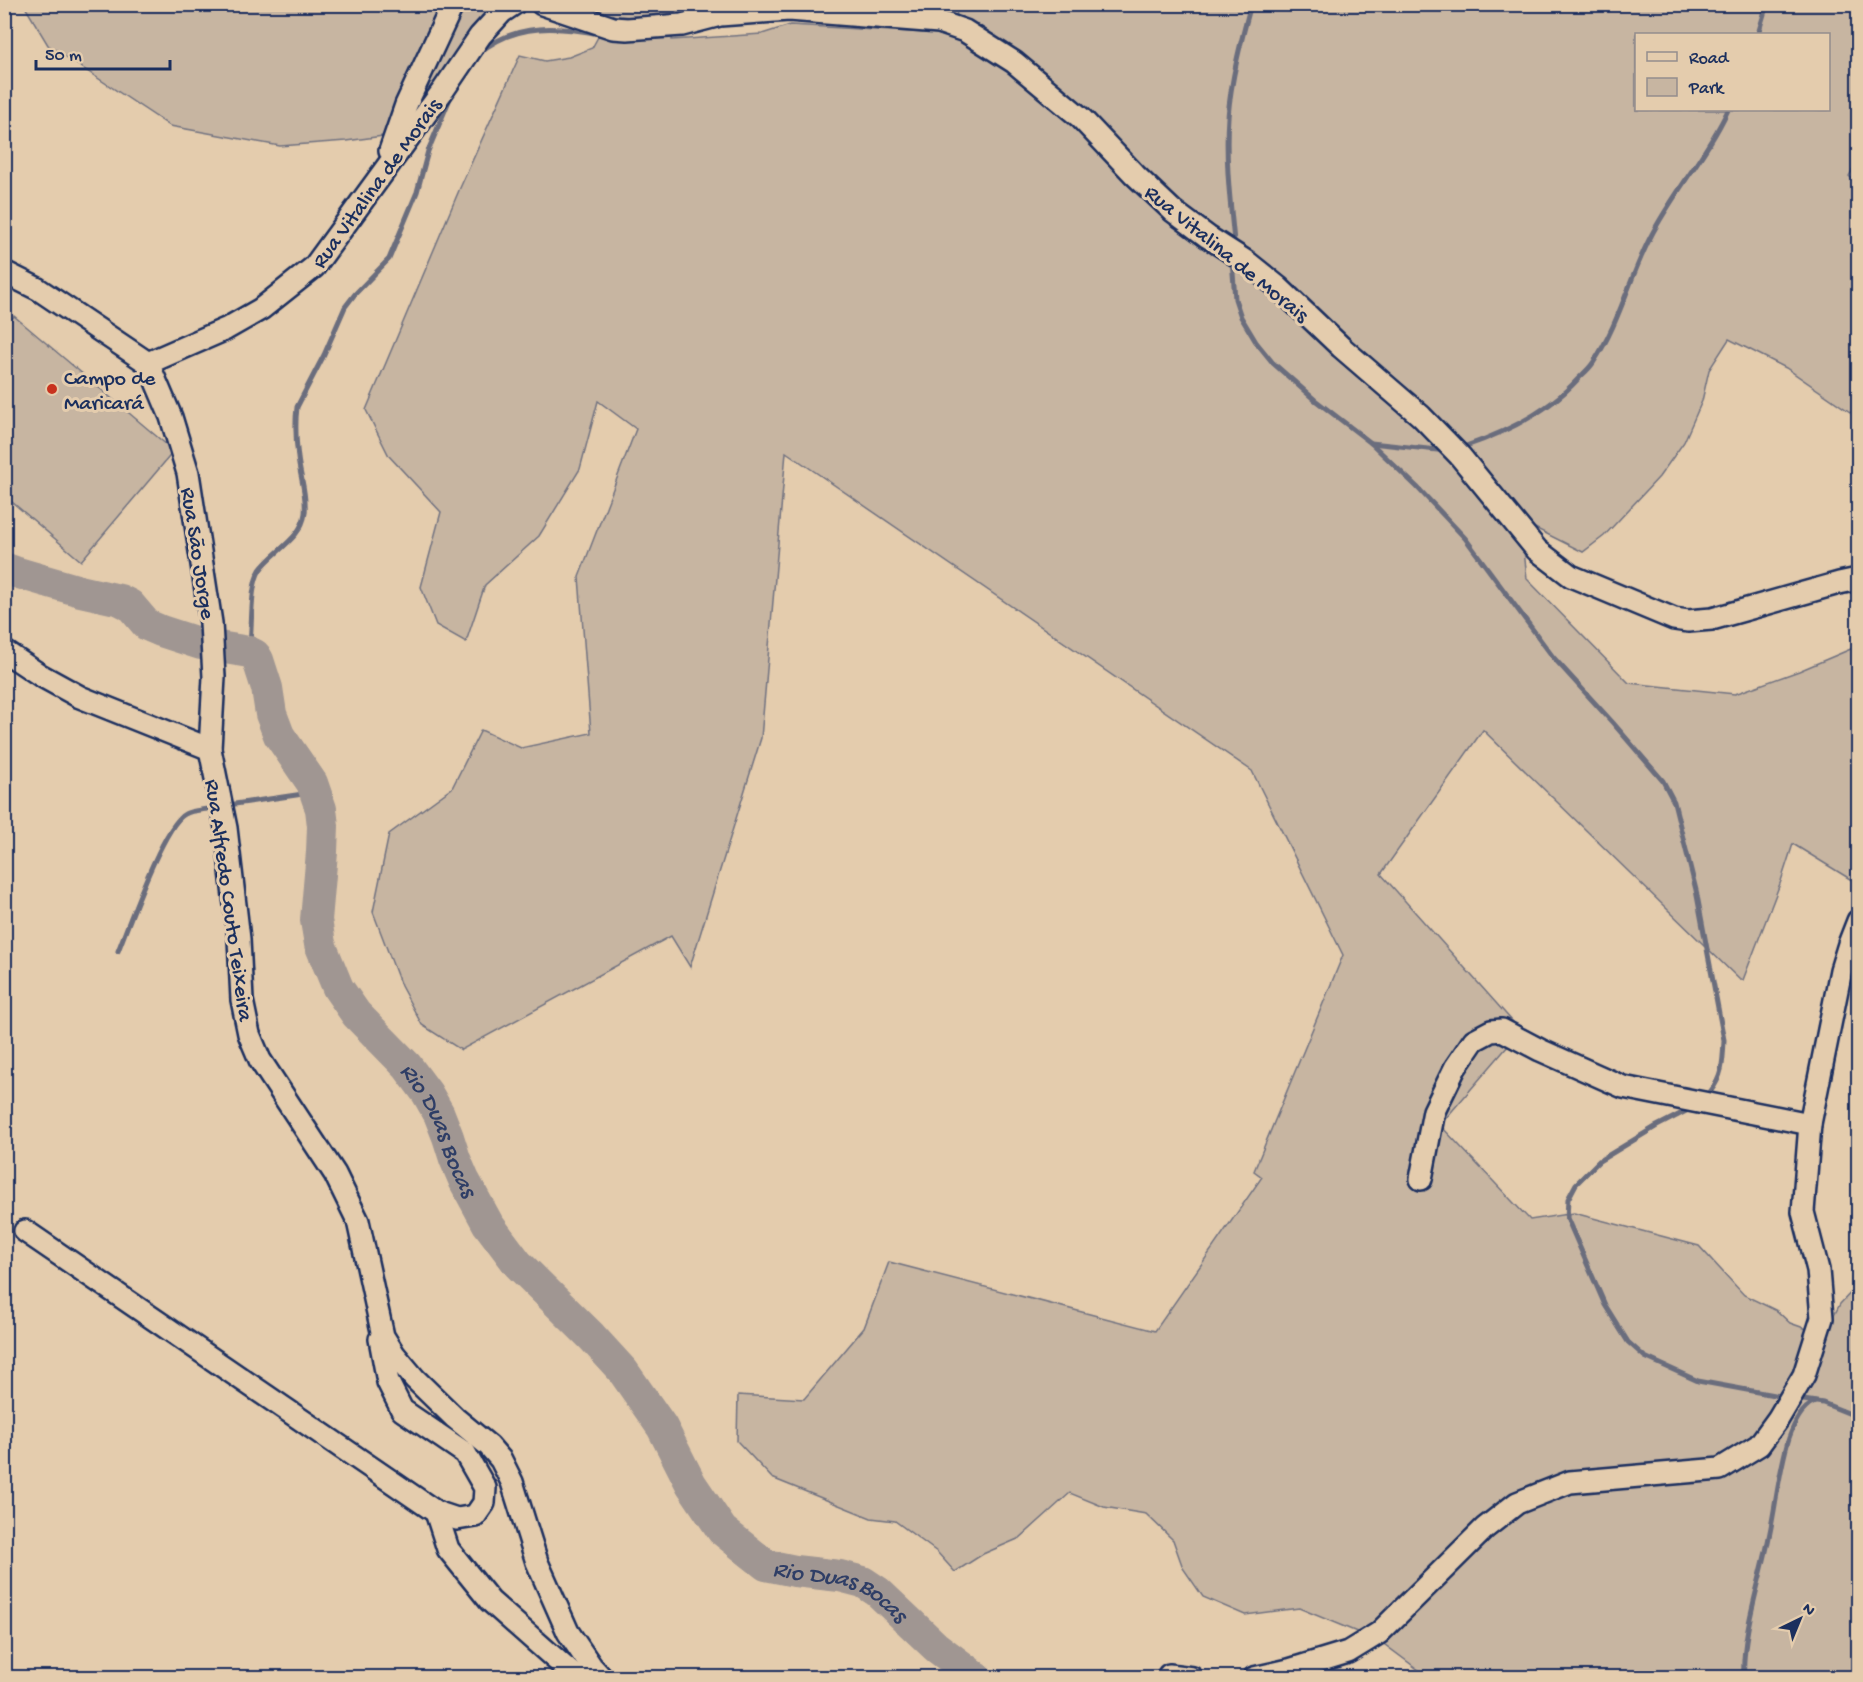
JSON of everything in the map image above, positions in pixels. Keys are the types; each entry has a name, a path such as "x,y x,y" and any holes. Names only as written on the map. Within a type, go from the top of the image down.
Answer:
{"street":[{"path":"382,171 406,105 453,4"},
{"name":"Rua Vitalina de Morais","path":"148,363 226,329 261,309 315,267 480,36 502,12 514,4"},
{"name":"Rua Vitalina de Morais","path":"542,4 613,28 627,30 682,25 735,9 789,10 939,22 965,31 1014,62 1081,118 1173,211 1247,262 1270,281 1420,416 1460,456 1537,550 1571,576 1674,619 1688,621 1712,619 1858,579"},
{"path":"4,272 38,289 148,363"},
{"name":"Rua São Jorge","path":"148,363 171,417 188,473 211,623 214,677 210,749"},
{"name":"Rua Alfredo Couto Teixeira","path":"4,651 40,675 80,697 210,749 226,828 239,939 242,1000 249,1034 260,1060 334,1174 358,1221 383,1336 394,1354 414,1378 455,1419 489,1446 501,1460 512,1482 537,1562 567,1632 591,1666 602,1677"},
{"path":"1254,1677 1290,1670 1348,1652 1379,1633 1485,1528 1516,1503 1570,1482 1720,1469 1759,1445 1778,1419 1804,1375 1822,1318 1818,1270 1803,1212 1810,1124 1840,970 1858,921"},
{"path":"1421,1179 1434,1111 1455,1068 1474,1040 1491,1030 1502,1030 1540,1050 1623,1087 1810,1124"},
{"path":"25,1231 436,1512 457,1519 475,1516 484,1503 485,1488 465,1453 402,1410 388,1382 381,1347 380,1326"},
{"path":"436,1512 448,1549 490,1601 577,1677"},
{"path":"1169,1675 1192,1677"}],"green space":[{"path":"955,4 1858,5 1858,161 1849,176 1858,184 1858,415 1853,414 1786,368 1729,339 1709,370 1702,401 1684,442 1659,477 1604,536 1583,552 1521,521 1527,579 1629,683 1735,694 1799,671 1858,646 1858,883 1793,844 1743,980 1740,980 1483,730 1381,874 1521,1031 1440,1125 1530,1220 1574,1213 1699,1246 1744,1295 1777,1311 1790,1323 1824,1335 1840,1304 1858,1285 1858,1677 1423,1677 1420,1671 1381,1642 1299,1608 1245,1615 1203,1597 1183,1568 1173,1540 1146,1514 1104,1507 1070,1493 1020,1538 983,1554 955,1572 937,1552 895,1521 871,1518 772,1478 737,1441 738,1395 804,1399 864,1328 889,1262 1155,1331 1262,1177 1254,1171 1343,955 1252,771 786,452 761,738 690,967 671,936 461,1050 422,1025 401,986 373,912 389,834 452,788 481,730 521,748 591,733 579,577 636,429 598,401 580,469 539,536 485,585 466,642 436,625 421,587 441,512 389,456 366,410 460,188 520,55 545,61 569,57 592,48 605,24 592,9 581,5 720,5 673,24 672,40 762,34 790,25 960,35"},
{"path":"24,5 501,5 398,134 280,146 170,126 48,45"},
{"name":"Campo de Maricará","path":"14,316 174,451 81,561 5,496 5,327"}],"waterway":[{"path":"1234,241 1228,163 1229,103 1251,4"},
{"path":"1758,33 1767,4"},
{"path":"479,53 493,43 523,31 555,29 604,35"},
{"path":"249,652 254,587 260,570 299,530 305,513 297,446 297,407 324,355 345,307 389,259 417,192 428,151 451,96"},
{"path":"1466,446 1512,427 1540,411 1566,391 1591,365 1610,333 1650,238 1720,127 1728,111"},
{"path":"1232,260 1235,299 1241,317 1256,342 1273,363 1315,400 1371,443 1465,538 1553,657 1663,781 1674,802 1696,890 1724,1040 1720,1074 1710,1092"},
{"path":"1371,443 1447,451"},
{"name":"Rio Duas Bocas","path":"4,568 80,591 120,600 130,605 147,625 161,631 201,644 255,655 267,688 271,714 279,735 312,783 321,809 322,852 316,920 320,944 338,988 356,1014 407,1066 427,1093 439,1114 464,1180 488,1224 518,1264 623,1371 662,1427 691,1484 722,1530 766,1565 840,1576 863,1582 878,1592 936,1647 977,1678"},
{"path":"235,804 303,794 317,795"},
{"path":"118,951 147,877 167,836 185,814 212,808"},
{"path":"1690,1109 1599,1161 1576,1184 1568,1199 1567,1218 1605,1305 1628,1342 1645,1357 1698,1381 1785,1397"},
{"path":"1797,1399 1823,1403 1858,1417"},
{"path":"1744,1678 1748,1626 1766,1554 1786,1450 1799,1417 1815,1402"}],"place":[{"name":"Campo de Maricará","path":"52,389"}]}
